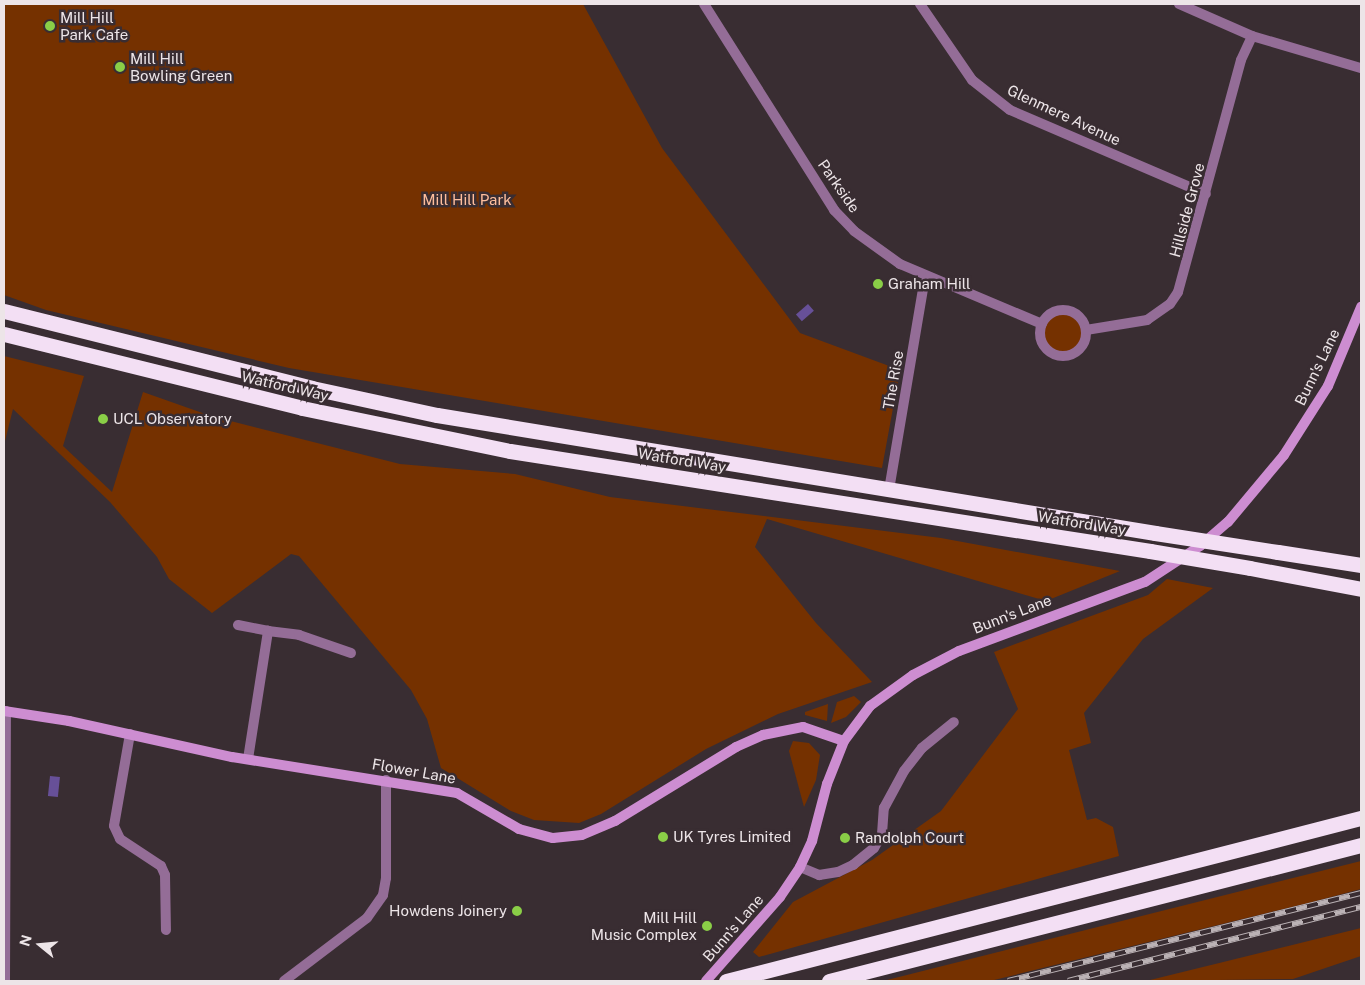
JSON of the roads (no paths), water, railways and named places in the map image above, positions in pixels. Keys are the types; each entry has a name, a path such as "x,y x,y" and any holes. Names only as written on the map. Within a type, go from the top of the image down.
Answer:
{"highway":[{"name":"Watford Way","path":"4,311 303,386 437,415 889,490 1361,565"},
{"name":"Watford Way","path":"4,334 302,408 510,451 1150,551 1361,589"},
{"path":"730,980 1361,818"},
{"path":"828,981 1361,845"}],"street":[{"name":"Parkside","path":"704,4 834,210 873,247 928,277 1042,324"},
{"name":"Glenmere Avenue","path":"920,4 954,58 986,94 1010,110 1206,194"},
{"path":"1179,4 1252,36 1361,68"},
{"name":"Hillside Grove","path":"1086,330 1147,320 1170,304 1185,277 1241,60 1252,36"},
{"name":"The Rise","path":"889,490 923,289 928,277"},
{"name":"Bunn's Lane","path":"706,981 780,897 800,867 844,741 870,706 913,675 959,651 1145,582 1200,546 1228,522 1300,430 1328,386 1361,307"},
{"path":"1070,311 1081,318 1086,330 1083,346 1071,356 1064,357 1049,352 1043,346 1039,331 1050,314 1070,311"},
{"path":"238,625 299,635 351,653"},
{"path":"248,759 268,631"},
{"path":"5,711 5,981"},
{"name":"Flower Lane","path":"5,711 130,734 248,759 458,793 519,829 560,838 582,835 614,821 736,747 763,735 803,727 844,741"},
{"path":"800,867 819,875 838,872 853,866 874,848 882,834 884,808 904,771 922,748 954,722"},
{"path":"130,734 114,826 126,843 161,866 166,875 166,930"},
{"path":"284,981 367,918 383,896 386,878 386,780"}],"railway":[{"path":"1008,981 1361,893"},
{"path":"1068,981 1361,907"}],"place":[{"name":"Mill Hill Park Cafe","path":"50,26"},
{"name":"Mill Hill Bowling Green","path":"120,67"},
{"name":"Graham Hill","path":"878,284"},
{"name":"UCL Observatory","path":"103,419"},
{"name":"UK Tyres Limited","path":"663,837"},
{"name":"Randolph Court","path":"845,838"},
{"name":"Howdens Joinery","path":"517,911"},
{"name":"Mill Hill Music Complex","path":"707,926"}],"park label":[{"name":"Mill Hill Park","path":"467,200"}]}
